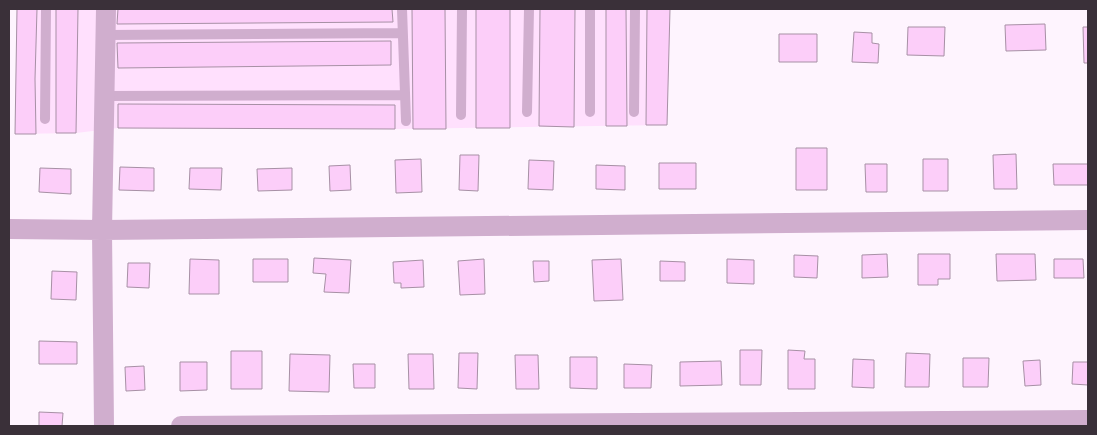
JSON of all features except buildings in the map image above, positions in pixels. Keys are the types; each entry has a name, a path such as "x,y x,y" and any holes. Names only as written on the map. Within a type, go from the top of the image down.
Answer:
{"street":[{"path":"104,426 102,230 106,9"},
{"path":"9,229 102,230 1088,220"},
{"path":"181,426 1088,420"}],"lane":[{"path":"45,119 46,9"},
{"path":"402,9 406,120"},
{"path":"461,115 462,9"},
{"path":"527,112 529,9"},
{"path":"590,9 590,112"},
{"path":"634,112 635,9"},
{"path":"106,34 402,33"},
{"path":"105,96 404,95"}],"shaded area":[{"path":"17,9 670,9 667,125 395,129 118,128 76,133 15,134"}]}
